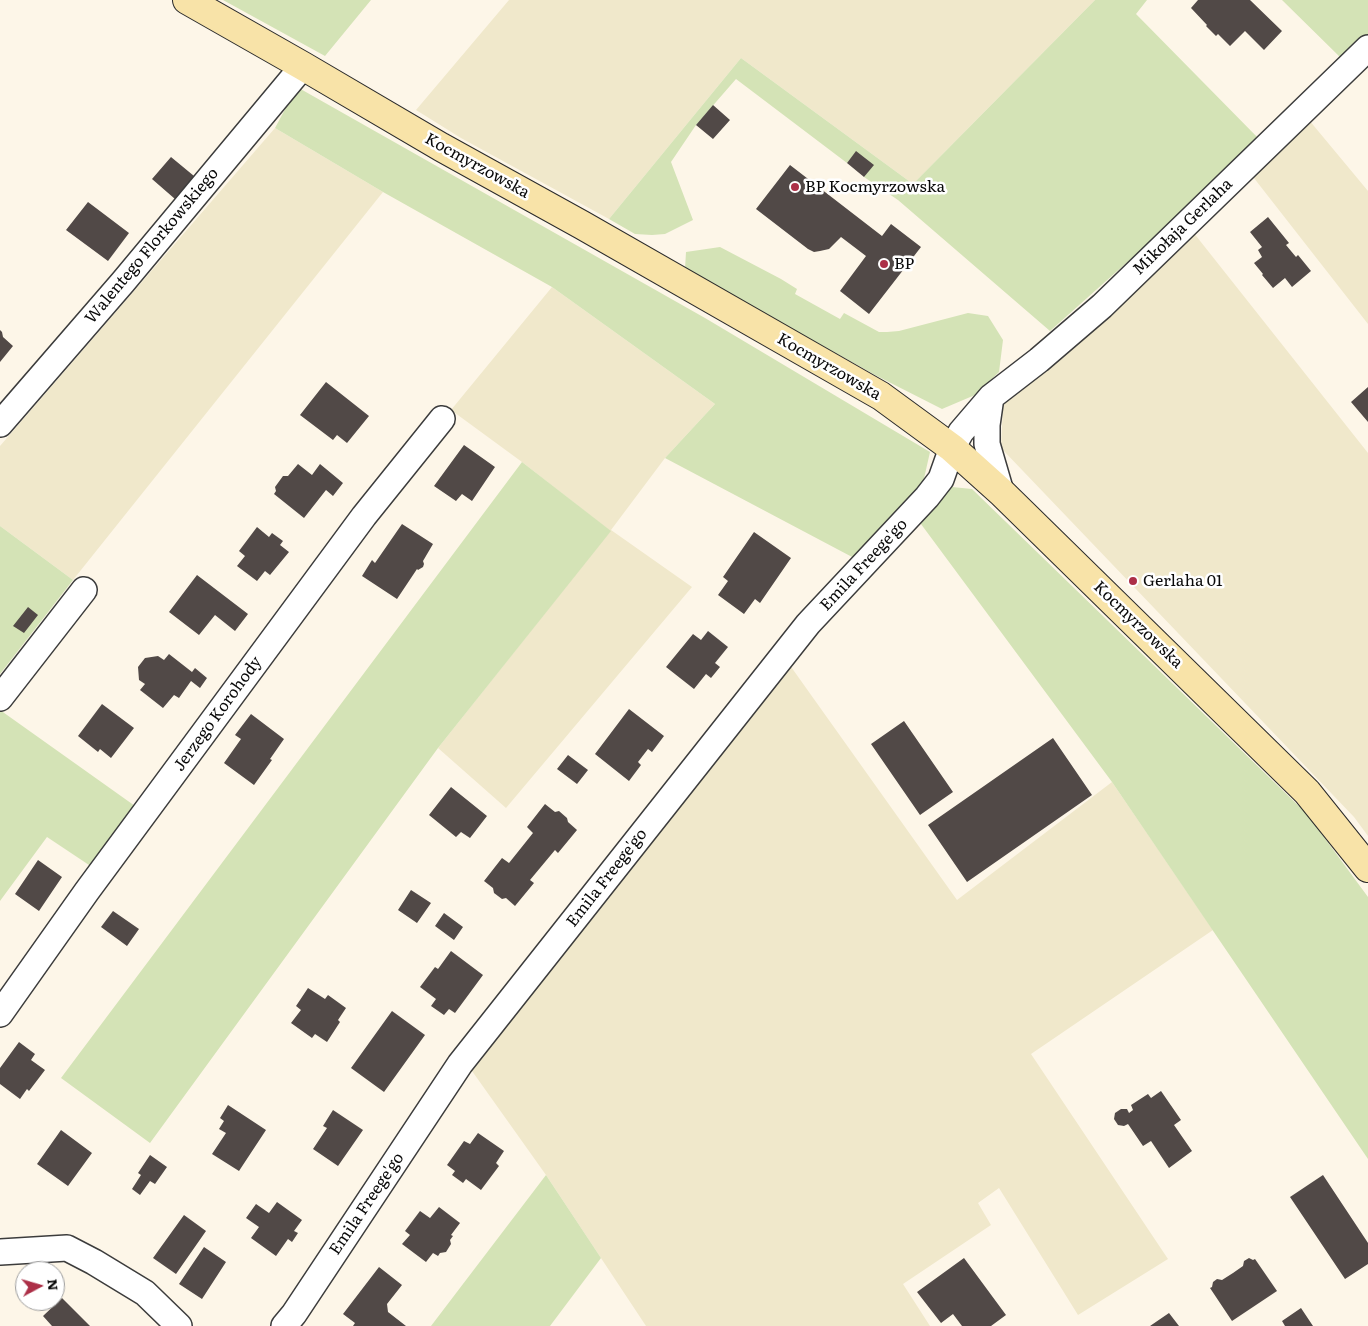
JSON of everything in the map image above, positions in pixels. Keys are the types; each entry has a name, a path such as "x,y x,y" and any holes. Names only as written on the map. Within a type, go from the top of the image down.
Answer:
{"main road":[{"name":"Kocmyrzowska","path":"187,0 441,147 582,225 881,396 952,448 1002,492 1307,792 1368,868"}],"street":[{"name":"Mikołaja Gerlaha","path":"952,448 961,432 992,397 1102,306 1368,48"},
{"name":"Walentego Florkowskiego","path":"0,424 129,274 303,66"},
{"path":"992,397 987,425 987,444 1002,492"},
{"name":"Jerzego Korohody","path":"0,1014 87,891 364,516 442,419"},
{"name":"Emila Freege'go","path":"284,1326 294,1314 460,1064 808,624 927,497 941,479 952,448"},
{"path":"0,698 84,590"},
{"path":"0,1252 67,1248 94,1262 144,1293 179,1326"}],"shaded area":[{"path":"509,0 1095,0 913,184 741,58 609,219 461,138 416,110"},
{"path":"1309,120 1368,191 1368,324 1250,173"},
{"path":"275,128 383,192 73,580 0,526 0,446"},
{"path":"1193,232 1368,453 1368,836 1354,817 1001,448 1003,405"},
{"path":"552,287 715,404 665,458 611,530 692,587 506,808 438,748 610,531 522,462 451,410"},
{"path":"789,664 957,900 1112,782 1213,930 1031,1054 1168,1259 1078,1315 999,1188 978,1203 991,1225 903,1284 930,1326 646,1326 546,1175 472,1071"}],"green space":[{"path":"223,0 371,0 325,56"},
{"path":"1095,0 1147,0 1136,14 1262,142 1050,331 898,200 864,177 873,165 856,152 847,163 736,79 696,125 671,162 693,220 665,234 652,235 635,234 609,219 741,58 913,184"},
{"path":"1282,0 1368,0 1368,37 1343,60"},
{"path":"297,87 705,318 930,452 923,483 854,558 665,458 715,404 552,287 383,192 275,128"},
{"path":"720,247 781,279 797,289 795,294 840,319 844,313 879,332 899,331 968,313 988,316 1003,340 999,372 975,395 942,409 875,375 685,269 686,252"},
{"path":"522,462 611,531 438,748 150,1143 61,1078"},
{"path":"952,487 972,489 1307,814 1368,897 1368,1159 1112,782 918,520"},
{"path":"0,526 73,580 0,674"},
{"path":"0,710 135,806 92,867 47,837 0,901"},
{"path":"546,1175 601,1258 550,1326 431,1326"}],"building":[{"path":"1198,0 1250,0 1282,31 1264,50 1245,31 1230,46 1218,34 1216,36 1191,8"},
{"path":"713,105 730,120 713,139 696,125"},
{"path":"856,151 874,165 864,177 847,163"},
{"path":"171,157 194,176 175,199 152,179"},
{"path":"790,165 882,236 891,224 921,247 869,314 840,291 866,256 841,237 829,249 814,252 756,209"},
{"path":"88,202 129,233 108,261 66,230"},
{"path":"1268,217 1289,243 1286,245 1296,257 1298,255 1311,271 1292,287 1285,278 1273,288 1254,263 1262,257 1258,250 1262,247 1250,232"},
{"path":"0,330 3,337 13,346 0,362"},
{"path":"326,382 369,416 347,443 337,435 333,440 300,415"},
{"path":"1368,387 1368,422 1351,402"},
{"path":"464,445 495,467 472,501 462,494 456,501 434,486"},
{"path":"298,464 312,475 320,464 343,483 333,496 326,490 304,518 274,494 276,491 275,487 283,476 288,476"},
{"path":"402,524 433,544 423,561 423,567 417,569 397,599 362,576 372,560 375,563"},
{"path":"257,527 269,537 272,533 283,541 280,545 289,552 270,575 265,571 257,581 237,566 245,556 239,551"},
{"path":"754,532 791,558 760,603 755,599 744,614 718,595 728,581 723,577"},
{"path":"197,575 248,614 235,631 215,615 199,635 169,612"},
{"path":"28,607 38,615 24,633 13,626"},
{"path":"708,631 728,647 715,663 720,667 711,678 706,674 694,689 666,667 693,634 701,640"},
{"path":"169,654 192,672 195,668 207,678 200,688 191,681 179,698 174,695 163,708 140,690 145,684 139,680 138,667 145,658 158,656 164,660"},
{"path":"102,704 134,728 111,758 100,749 98,752 78,736"},
{"path":"629,709 664,736 652,752 648,749 638,762 641,765 629,781 595,754"},
{"path":"251,714 284,739 254,785 224,763 241,739 235,735"},
{"path":"904,721 953,792 920,815 871,744"},
{"path":"1053,738 1092,795 967,882 928,825"},
{"path":"568,755 588,770 577,784 557,769"},
{"path":"451,787 487,816 470,838 461,832 456,837 429,815"},
{"path":"545,804 555,812 559,811 577,830 558,853 555,850 530,880 534,883 515,906 506,898 502,899 494,893 493,888 484,881 502,858 509,863 533,833 527,827"},
{"path":"38,860 62,877 39,911 15,894"},
{"path":"411,890 431,903 417,923 398,910"},
{"path":"113,911 139,929 127,946 101,927"},
{"path":"444,913 463,927 454,940 435,926"},
{"path":"451,951 483,975 455,1013 449,1009 444,1015 431,1006 436,999 420,987 435,967 438,969"},
{"path":"308,988 325,999 328,995 346,1008 338,1020 340,1022 327,1042 315,1034 312,1038 291,1023 301,1010 296,1006"},
{"path":"392,1011 425,1035 384,1092 351,1068"},
{"path":"19,1042 35,1054 31,1060 45,1070 29,1091 27,1089 20,1099 0,1084 0,1068"},
{"path":"1161,1091 1181,1120 1174,1125 1192,1151 1169,1168 1151,1141 1143,1146 1128,1124 1124,1126 1118,1125 1114,1119 1115,1113 1121,1109 1127,1109 1129,1113 1133,1110 1131,1105 1148,1094 1151,1098"},
{"path":"228,1105 266,1130 239,1171 212,1154 226,1133 219,1129 224,1121 220,1118"},
{"path":"333,1110 363,1130 338,1166 313,1149 327,1128 323,1126"},
{"path":"61,1130 92,1153 68,1186 37,1164"},
{"path":"478,1133 504,1151 496,1163 499,1166 481,1190 466,1179 463,1183 452,1175 455,1171 447,1165 464,1141 470,1144"},
{"path":"150,1155 167,1167 155,1184 150,1181 140,1195 132,1189 141,1175 138,1173"},
{"path":"1323,1175 1368,1243 1368,1264 1345,1279 1290,1197"},
{"path":"277,1202 302,1220 294,1231 298,1233 292,1242 288,1239 276,1256 251,1238 259,1227 246,1218 256,1204 269,1213"},
{"path":"439,1207 460,1223 451,1235 453,1236 450,1240 451,1244 446,1252 440,1253 438,1256 433,1253 426,1262 402,1244 410,1235 405,1231 420,1211 430,1218"},
{"path":"184,1215 206,1231 176,1274 153,1258"},
{"path":"204,1247 226,1262 202,1299 179,1284"},
{"path":"964,1258 1006,1315 991,1326 962,1326 953,1314 941,1323 917,1292"},
{"path":"1249,1258 1255,1259 1277,1291 1232,1321 1210,1288 1213,1282 1217,1279 1222,1280 1233,1273 1243,1266 1244,1261"},
{"path":"379,1267 402,1285 387,1304 388,1312 406,1326 353,1326 355,1323 343,1314"},
{"path":"65,1301 90,1326 52,1326 43,1316 48,1311 65,1311"},
{"path":"1301,1308 1313,1326 1285,1326 1282,1321"},
{"path":"1169,1313 1179,1326 1150,1326"}],"place":[{"name":"BP Kocmyrzowska","path":"795,187"},
{"name":"BP","path":"884,264"},
{"name":"Gerlaha 01","path":"1133,581"}]}
